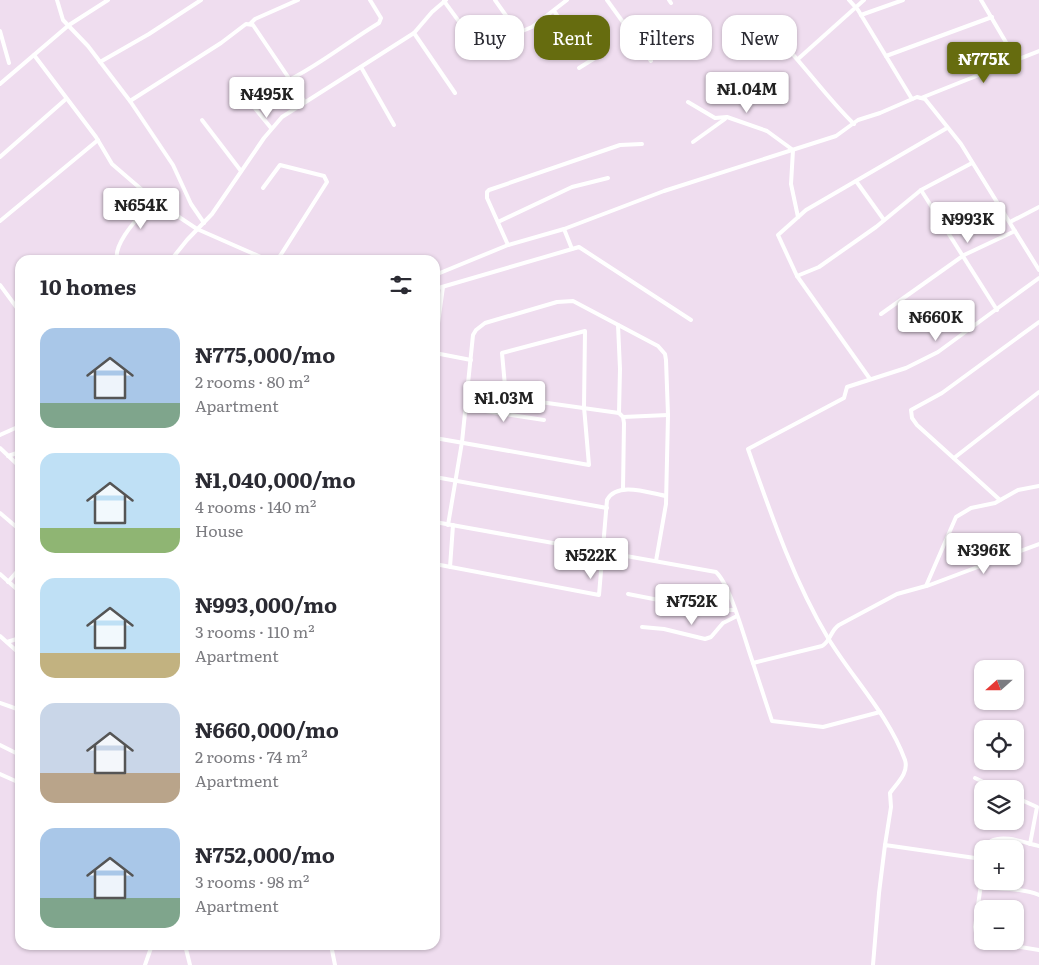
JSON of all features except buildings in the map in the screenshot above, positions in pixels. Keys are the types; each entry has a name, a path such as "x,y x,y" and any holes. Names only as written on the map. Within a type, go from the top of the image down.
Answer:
{"street":[{"path":"57,0 63,20 100,62 130,101 173,165 191,204 204,223"},
{"path":"0,84 69,25 108,0"},
{"path":"100,62 149,34 201,0"},
{"path":"130,101 221,43 246,24 250,24 255,19 298,0"},
{"path":"291,80 379,24 381,18 370,0"},
{"path":"495,0 514,27 520,32 532,27 567,0"},
{"path":"607,0 651,61"},
{"path":"849,0 861,15 912,99"},
{"path":"854,124 837,107 798,59 864,0"},
{"path":"861,15 903,0"},
{"path":"981,0 1017,61"},
{"path":"175,255 212,214 271,128 282,118 414,32 445,1 455,15"},
{"path":"554,11 570,32 578,32 594,55 595,58 579,68"},
{"path":"886,56 992,16"},
{"path":"250,24 253,25 306,102"},
{"path":"0,31 9,64"},
{"path":"414,32 455,93"},
{"path":"440,273 508,246 564,229 664,191 836,136 858,120 912,99 921,98 1039,51"},
{"path":"34,55 98,140 112,164 153,200 197,230 253,255"},
{"path":"361,67 394,125"},
{"path":"233,81 271,128"},
{"path":"921,98 929,104 961,144 1039,270"},
{"path":"0,157 66,99"},
{"path":"688,102 715,118 727,117 767,131 793,150"},
{"path":"693,142 727,117"},
{"path":"202,120 241,171"},
{"path":"870,379 797,276 778,235 806,210 947,128"},
{"path":"0,220 98,140"},
{"path":"508,246 487,198 489,190 620,145 642,144"},
{"path":"793,150 791,184 798,217"},
{"path":"797,276 819,267 884,220 921,190 972,164"},
{"path":"263,188 280,165 324,176 327,182 281,255"},
{"path":"498,222 572,188 608,178"},
{"path":"856,180 884,220"},
{"path":"921,190 964,255 997,310"},
{"path":"116,255 122,238 153,200"},
{"path":"1010,222 1039,207"},
{"path":"564,229 572,250"},
{"path":"881,314 964,255 1015,231"},
{"path":"440,288 579,247 691,320"},
{"path":"873,965 879,893 891,803 890,793 905,773 907,764 903,753 880,712 829,640 786,554 748,449 844,398 847,387 906,368 938,352 1039,278"},
{"path":"0,285 15,305"},
{"path":"440,309 443,287"},
{"path":"450,567 450,525 462,442 473,335 479,327 557,302 572,301 658,346 665,354 668,415 666,496 656,561"},
{"path":"1000,500 917,424 911,414 911,410 942,393 1039,322"},
{"path":"618,325 619,413"},
{"path":"440,439 589,465 584,407 585,331 502,353 506,397"},
{"path":"440,354 471,360"},
{"path":"468,392 619,413 623,417 623,489"},
{"path":"954,458 1039,392"},
{"path":"466,408 544,420"},
{"path":"623,417 668,415"},
{"path":"0,435 15,428"},
{"path":"0,448 4,455 15,463"},
{"path":"440,478 607,508"},
{"path":"926,586 956,517 971,508 992,504 1018,490 1039,486"},
{"path":"440,565 599,595 602,552 610,496 623,489 666,496"},
{"path":"0,514 15,526"},
{"path":"440,523 716,572 723,580 737,616 772,721 823,727 880,712"},
{"path":"753,663 822,646 829,640 831,632 839,625 897,594 926,586 1039,544"},
{"path":"0,574 15,588"},
{"path":"8,582 15,574"},
{"path":"628,594 710,610 734,610"},
{"path":"642,627 664,629 705,639 711,637 723,623 737,616"},
{"path":"0,636 15,649"},
{"path":"7,642 15,640"},
{"path":"0,703 15,708"},
{"path":"0,745 15,752"},
{"path":"0,774 15,781"},
{"path":"974,778 978,780"},
{"path":"1024,801 1037,807 1030,844"},
{"path":"993,840 1011,840"},
{"path":"1024,843 1039,846"},
{"path":"885,845 974,857"},
{"path":"1003,890 1023,890 1039,895"},
{"path":"1024,948 1039,950"},
{"path":"145,965 150,950"},
{"path":"186,950 190,965"},
{"path":"332,950 335,965"}]}
